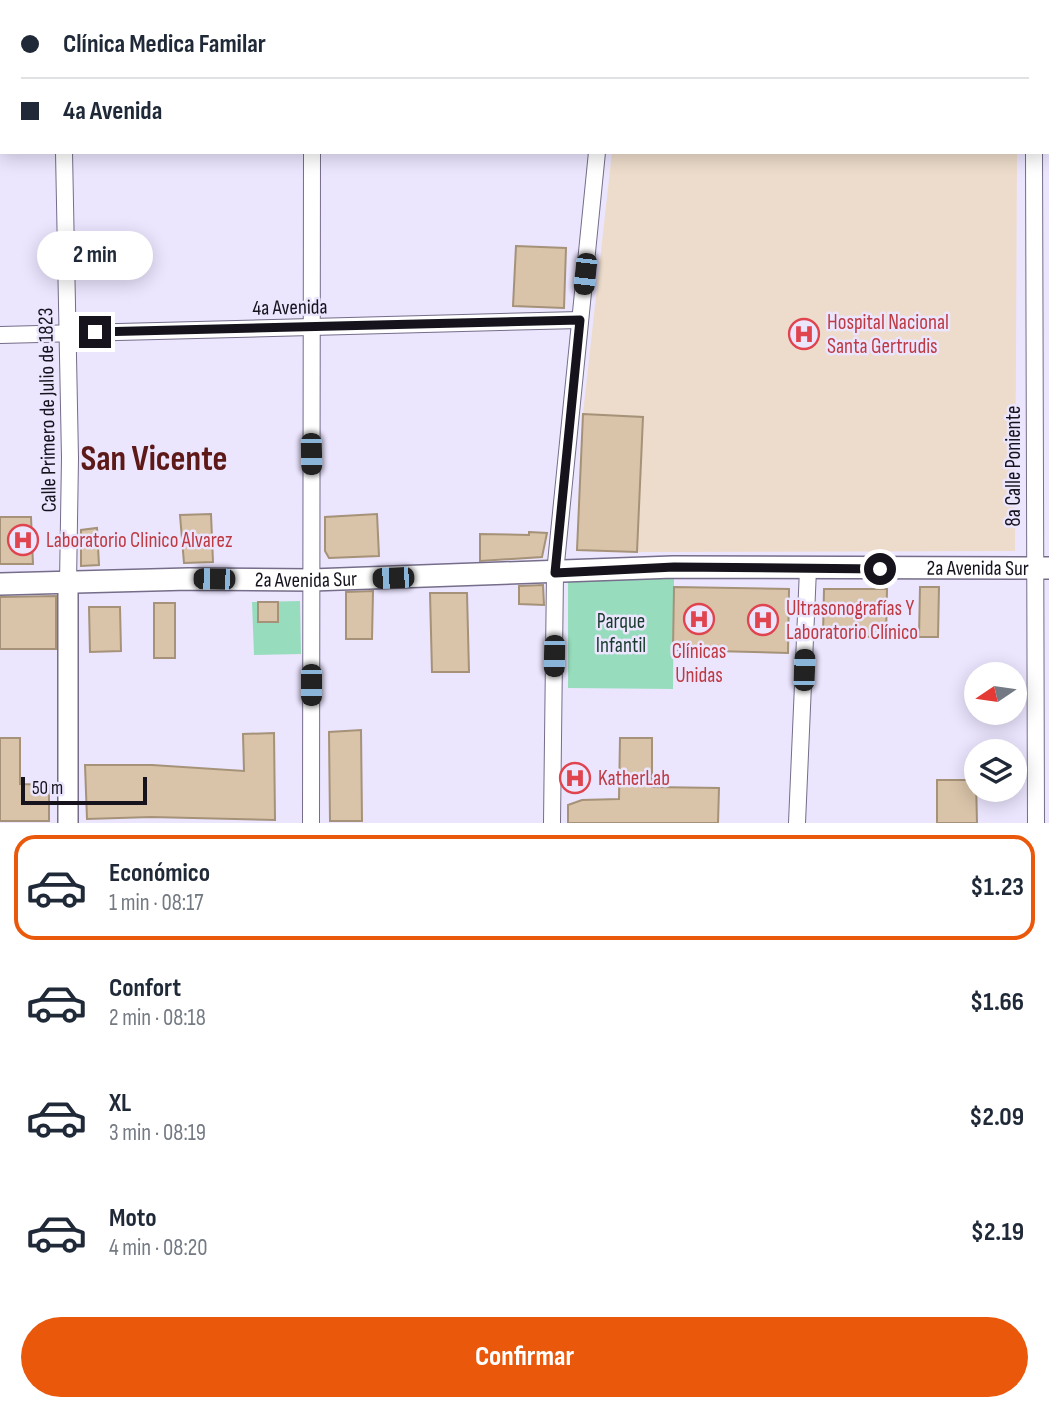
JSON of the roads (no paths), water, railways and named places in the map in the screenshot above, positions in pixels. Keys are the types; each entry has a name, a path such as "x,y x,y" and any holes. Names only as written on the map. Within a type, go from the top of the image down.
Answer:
{"main road":[{"name":"2a Avenida Sur","path":"0,584 189,579 312,580 674,567 1041,568"}],"street":[{"name":"Calle Primero de Julio de 1823","path":"64,154 68,332 68,583"},
{"path":"311,823 312,154"},
{"path":"552,823 555,573 597,154"},
{"name":"8a Calle Poniente","path":"1034,154 1041,568 1035,823"},
{"name":"4a Avenida","path":"0,335 580,320"},
{"path":"797,823 808,569"},
{"path":"68,583 68,823"}],"place":[{"name":"Hospital Nacional Santa Gertrudis","path":"804,334"},
{"name":"Laboratorio Clinico Alvarez","path":"23,540"},
{"name":"Clínicas Unidas","path":"699,619"},
{"name":"Ultrasonografías Y Laboratorio Clínico","path":"763,620"},
{"name":"KatherLab","path":"575,778"}],"district":[{"name":"San Vicente","path":"154,458"}],"park label":[{"name":"Parque Infantil","path":"621,633"}]}
